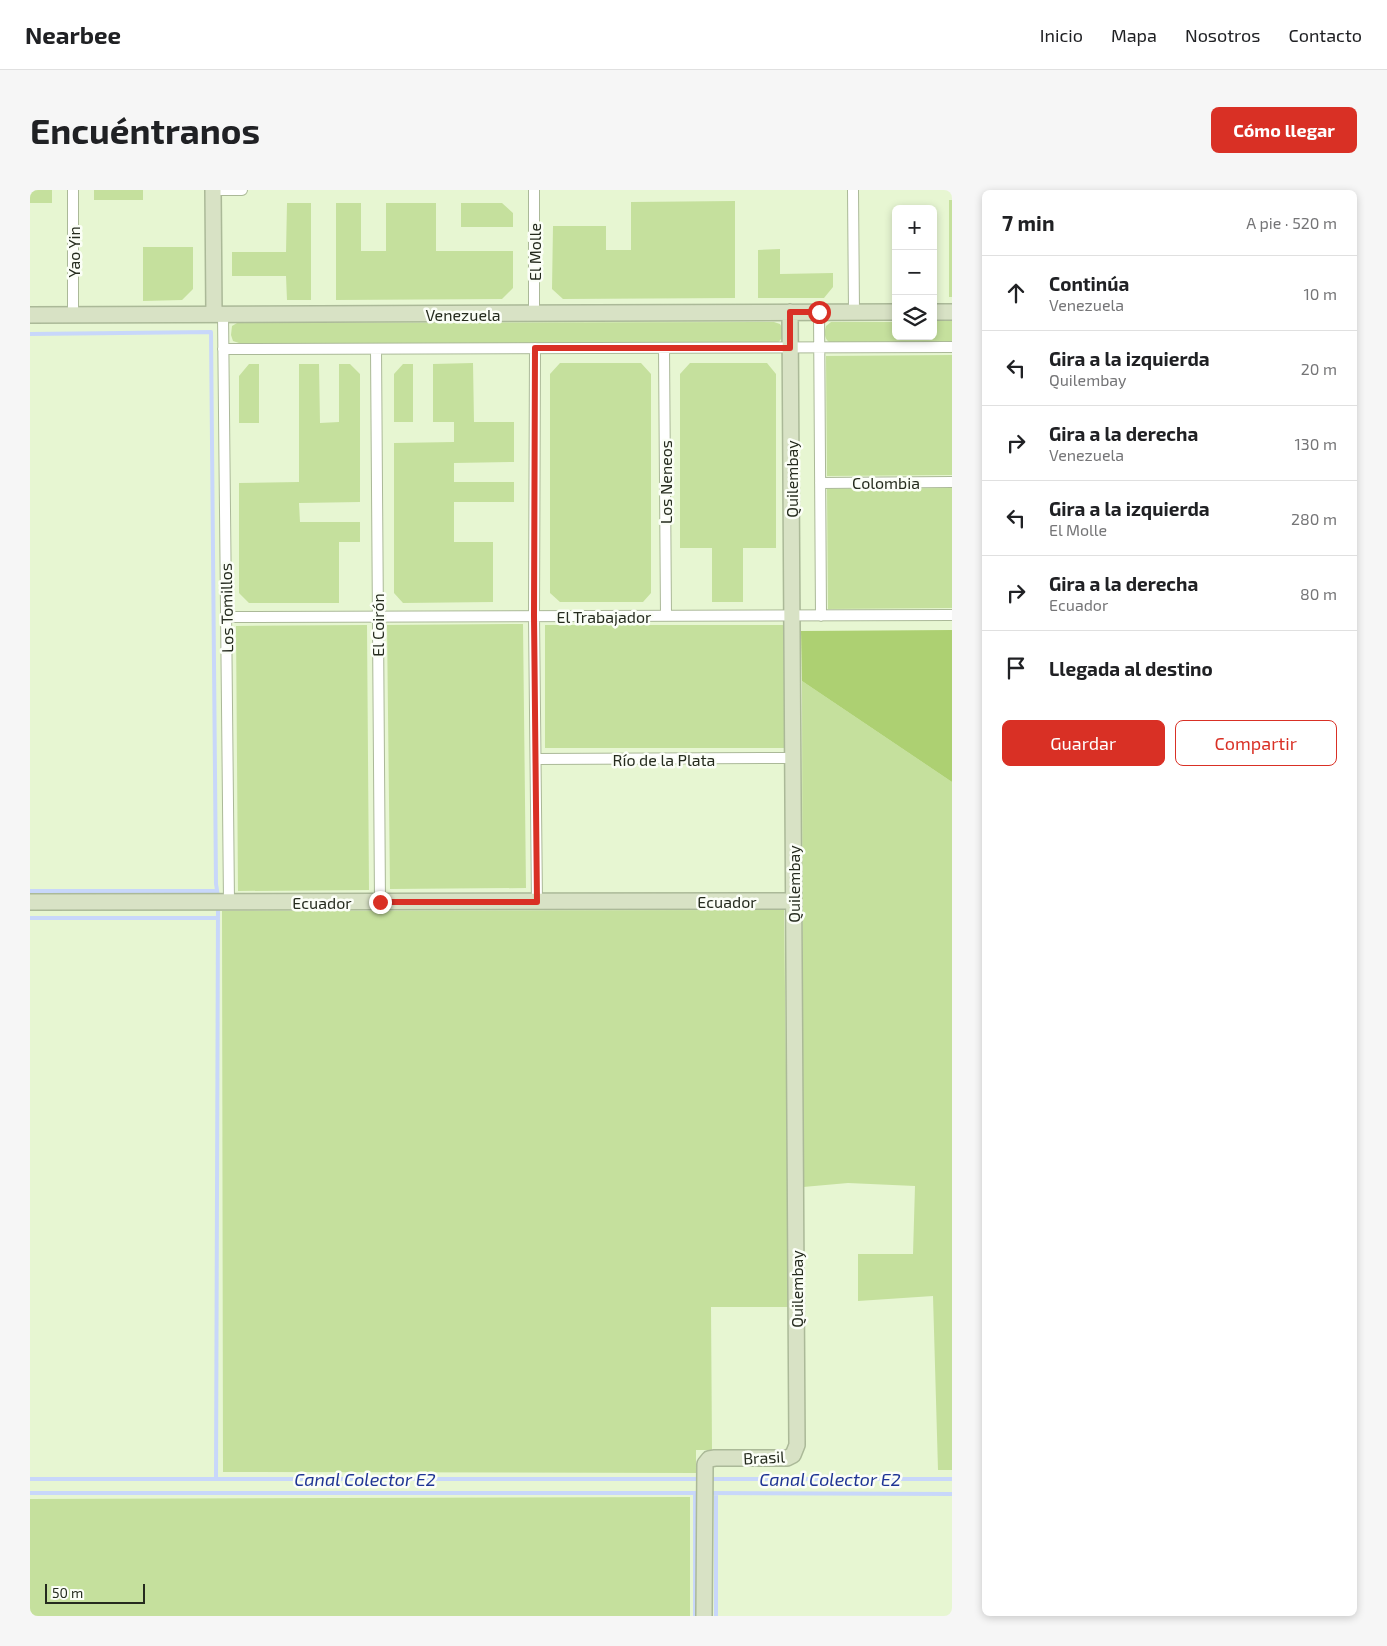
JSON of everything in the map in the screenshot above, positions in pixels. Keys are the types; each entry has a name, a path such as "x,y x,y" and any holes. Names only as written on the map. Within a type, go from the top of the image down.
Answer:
{"street":[{"name":"Yao Yin","path":"73,190 73,315"},
{"path":"213,190 242,190"},
{"name":"Los Tomillos","path":"213,190 218,314 223,350 229,902"},
{"name":"El Molle","path":"534,190 534,313"},
{"path":"854,190 854,312"},
{"name":"Quilembay","path":"790,312 797,1445 793,1455"},
{"name":"Quilembay","path":"819,312 821,616"},
{"name":"Venezuela","path":"30,315 892,312"},
{"path":"937,312 952,312"},
{"path":"223,350 952,347"},
{"path":"535,348 534,616 537,902"},
{"name":"Los Neneos","path":"664,348 666,616"},
{"name":"El Coirón","path":"376,349 380,902"},
{"name":"Colombia","path":"820,483 952,482"},
{"name":"El Trabajador","path":"226,617 952,615"},
{"name":"Río de la Plata","path":"536,759 792,758"},
{"name":"Ecuador","path":"30,902 793,901"},
{"name":"Brasil","path":"704,1616 704,1469 706,1461 715,1458 784,1458 793,1455"}],"green space":[{"path":"30,190 52,190 52,203 30,203"},
{"path":"94,190 143,190 143,200 94,200"},
{"path":"949,200 952,200 952,297 949,297"},
{"path":"735,201 735,298 563,299 552,289 553,226 606,226 606,250 631,250 631,202"},
{"path":"287,203 311,203 311,300 287,300 286,276 232,276 232,252 286,252"},
{"path":"336,203 361,203 361,251 386,251 386,203 436,203 436,251 513,251 513,288 502,299 336,300"},
{"path":"461,203 502,203 513,213 513,227 461,227"},
{"path":"143,247 193,247 193,289 182,300 143,301"},
{"path":"780,249 780,274 833,273 833,287 824,298 758,298 758,250"},
{"path":"937,321 952,321 952,342 831,343 825,336 825,331 826,326 831,322 892,322 892,340 937,340"},
{"path":"774,322 780,324 783,332 781,339 777,343 239,343 233,341 231,335 232,326 237,323"},
{"path":"952,355 952,475 827,476 826,356"},
{"path":"473,363 474,422 514,422 514,462 454,463 454,482 514,482 514,502 454,502 454,542 493,542 493,602 403,603 394,593 394,443 454,442 454,422 433,422 433,364"},
{"path":"560,363 641,363 651,374 651,593 643,602 560,602 550,593 550,374"},
{"path":"690,363 767,363 776,374 776,548 743,548 743,602 712,602 712,548 680,548 680,374"},
{"path":"249,364 259,364 259,423 239,423 239,376"},
{"path":"299,364 319,364 320,423 339,422 339,364 350,364 360,374 360,502 299,503 300,522 360,522 360,542 339,542 339,603 249,603 239,593 239,483 299,482"},
{"path":"403,364 413,364 413,422 394,422 394,374"},
{"path":"952,488 952,608 828,609 827,489"},
{"path":"523,624 526,888 390,889 387,625"},
{"path":"367,625 369,890 238,891 236,626"},
{"path":"545,625 784,625 784,748 545,748"},
{"path":"952,630 952,782 802,681 801,631"},
{"path":"802,681 952,782 952,1470 938,1470 933,1296 858,1301 858,1254 913,1254 915,1186 848,1183 803,1187"},
{"path":"784,910 789,1307 711,1307 712,1450 696,1450 696,1473 223,1472 222,911"},
{"path":"690,1497 690,1616 30,1616 30,1499"}],"waterway":[{"path":"30,334 211,332 216,884 218,896"},
{"path":"30,891 217,891"},
{"path":"216,1479 218,908"},
{"path":"30,918 218,918"},
{"name":"Canal Colector E2","path":"30,1479 699,1479"},
{"name":"Canal Colector E2","path":"708,1479 952,1479"},
{"path":"30,1493 699,1493"},
{"path":"695,1493 695,1616"},
{"path":"707,1493 952,1494"},
{"path":"716,1493 716,1616"}],"route":[{"path":"380,902 537,902 534,616 535,348 790,348 790,312 819,312"}]}
